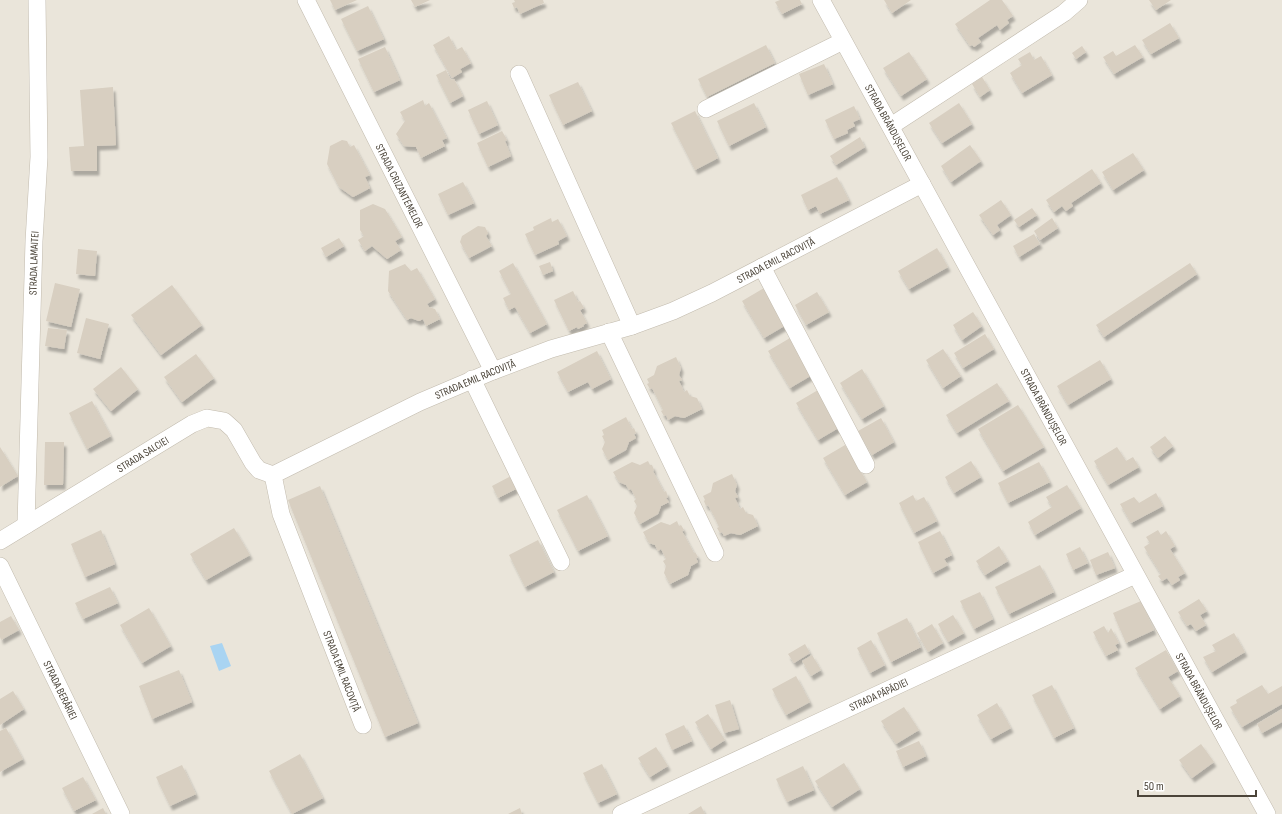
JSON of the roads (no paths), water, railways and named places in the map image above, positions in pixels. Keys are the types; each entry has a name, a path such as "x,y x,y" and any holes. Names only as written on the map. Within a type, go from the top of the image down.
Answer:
{"street":[{"name":"STRADA LAMAITEI","path":"26,526 34,241 39,157 36,0"},
{"name":"STRADA CRIZANTEMELOR","path":"306,0 493,371"},
{"name":"STRADA BRÂNDUȘELOR","path":"820,0 891,126 1135,575 1268,814"},
{"path":"891,126 1064,14 1079,0"},
{"path":"706,109 843,40"},
{"path":"519,74 632,326"},
{"name":"STRADA EMIL RACOVIȚĂ","path":"363,725 281,514 273,475 420,402 493,371 551,350 632,326 673,311 712,293 922,184"},
{"path":"762,267 866,465"},
{"path":"610,332 716,553"},
{"path":"472,380 561,562"},
{"name":"STRADA SALCIEI","path":"0,541 192,424 207,418 224,421 234,430 253,463 259,470 273,475"},
{"name":"STRADA BERĂRIEI","path":"0,566 121,814"},
{"name":"STRADA PĂPĂDIEI","path":"622,814 1135,575"}],"water":[{"path":"222,643 231,666 219,671 210,646"}]}
